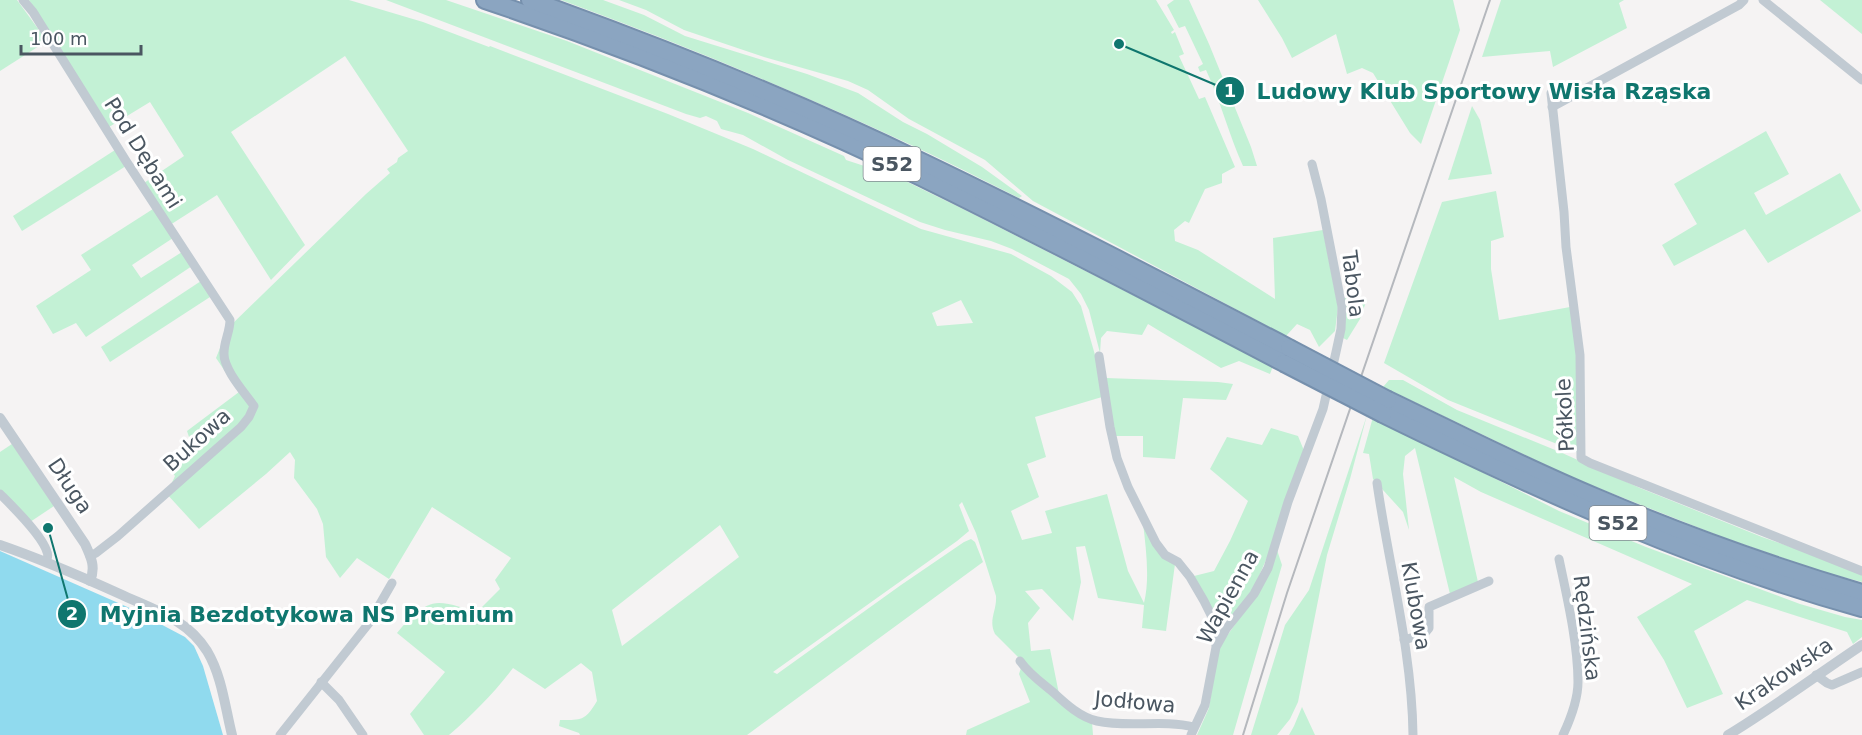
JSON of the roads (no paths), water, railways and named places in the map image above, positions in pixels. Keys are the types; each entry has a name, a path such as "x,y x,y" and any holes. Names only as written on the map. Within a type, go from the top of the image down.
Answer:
{"highway":[{"name":"S52","path":"485,0 733,94 920,177 1286,356 1521,480 1618,523 1748,572 1862,608"},
{"name":"S52","path":"530,0 731,77 915,158 1044,222 1286,356"},
{"name":"S52","path":"1386,407 1666,526 1760,561 1862,593"}],"street":[{"name":"Pod Dębami","path":"23,0 33,12 130,168 230,320 230,325"},
{"path":"1552,107 1739,5 1744,0"},
{"path":"1763,0 1862,80"},
{"name":"Półkole","path":"1551,93 1566,247 1580,356 1581,458 1862,571"},
{"name":"Tabola","path":"1312,164 1342,307 1341,329 1323,409"},
{"name":"Bukowa","path":"90,556 118,536 241,427 249,417 254,406 226,366 225,344 230,325"},
{"path":"1100,356 1110,427 1117,458 1128,487 1156,543 1165,555 1178,562 1190,577 1214,621 1216,647"},
{"name":"Wapienna","path":"1193,731 1205,705 1216,647 1230,624 1254,594 1268,568 1288,502 1323,409"},
{"name":"Długa","path":"0,418 79,534 90,556 93,570 90,581"},
{"name":"Klubowa","path":"1377,483 1413,702 1413,735"},
{"path":"0,494 20,513 34,531 47,551 46,562"},
{"path":"0,545 90,581 178,622 196,637 207,652 219,678 232,735"},
{"name":"Rędzińska","path":"1559,559 1569,607 1578,683 1563,735"},
{"path":"1404,640 1424,634 1429,628 1429,607 1489,581"},
{"path":"280,735 369,623 392,583"},
{"path":"1214,621 1230,624"},
{"name":"Krakowska","path":"1728,735 1771,710 1816,675 1862,645"},
{"name":"Jodłowa","path":"1020,661 1070,707 1089,718 1097,721 1181,724 1193,731"},
{"path":"1816,675 1832,684 1862,672"},
{"path":"321,682 339,700 363,735"}],"water":[{"path":"0,551 132,609 185,637 194,646 203,666 223,735 0,735"}],"railway":[{"path":"1243,735 1287,593 1490,0"}],"place":[{"name":"Ludowy Klub Sportowy Wisła Rząska","path":"1119,44"},
{"name":"Myjnia Bezdotykowa NS Premium","path":"48,528"}]}
